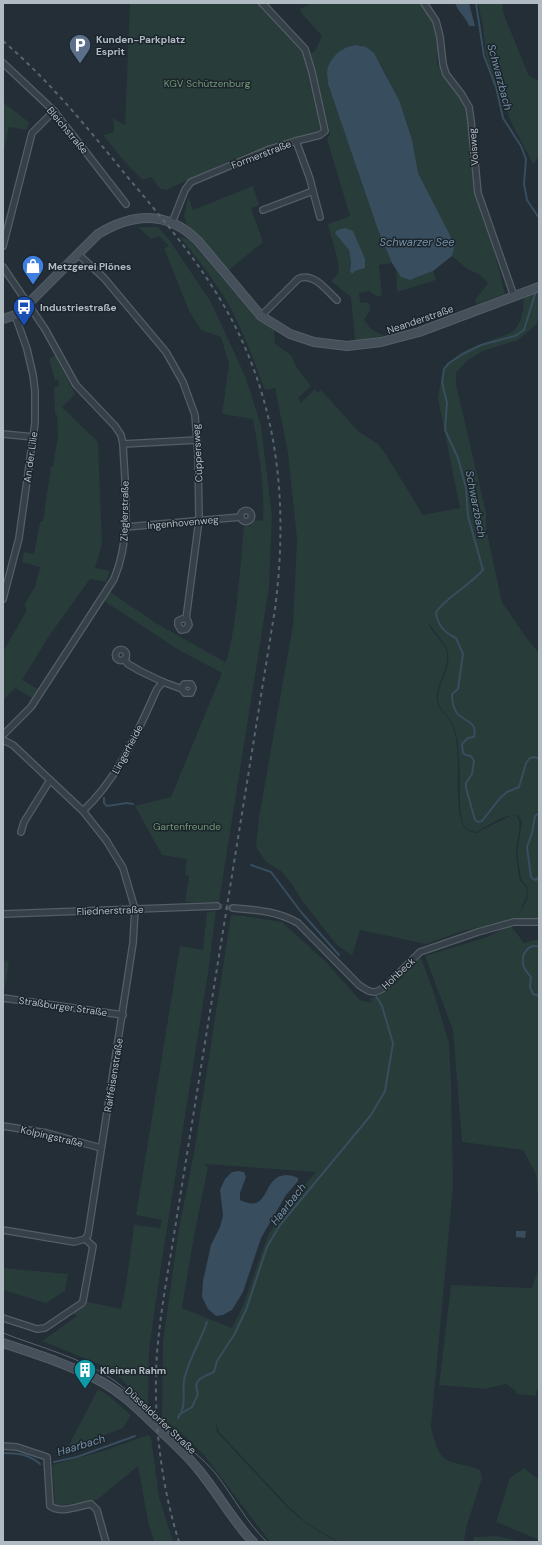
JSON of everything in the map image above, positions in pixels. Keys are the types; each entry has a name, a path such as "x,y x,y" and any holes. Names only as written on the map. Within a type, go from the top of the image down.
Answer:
{"street":[{"name":"Formerstraße","path":"172,224 185,190 191,182 270,149 320,135 325,131 312,72 305,49 262,3"},
{"name":"Voisweg","path":"424,3 436,21 446,74 469,107 478,193 514,296"},
{"name":"Bleichstraße","path":"3,63 54,111 126,204"},
{"path":"3,246 32,133 54,111"},
{"path":"296,141 310,179 320,217"},
{"path":"263,210 313,191"},
{"path":"3,319 15,315 28,304 79,255 98,234 110,227 127,220 149,218 172,224"},
{"name":"Neanderstraße","path":"172,224 185,230 198,241 262,316 290,334 314,342 347,346 381,342 419,332 539,287"},
{"name":"Cüppersweg","path":"79,255 104,278 166,352 183,382 195,415 198,440 199,520 186,619"},
{"name":"Zieglerstraße","path":"3,267 45,330 76,385 115,426 121,435 123,444 126,527 122,559 114,579 31,707 3,735"},
{"path":"262,316 298,279 304,276 312,278 337,300"},
{"name":"An der Lilie","path":"3,599 19,538 34,437 35,391 33,375 27,349 15,315"},
{"path":"3,434 34,437"},
{"path":"123,444 198,440"},
{"name":"Ingenhovenweg","path":"126,527 241,517"},
{"path":"124,659 128,664 163,682 182,689"},
{"name":"Lingerheide","path":"83,811 105,788 119,766 163,682"},
{"name":"Raiffeisenstraße","path":"3,740 13,746 83,811 106,840 123,868 135,909 133,943 89,1231 85,1239"},
{"path":"21,832 24,822 50,780"},
{"name":"Fliednerstraße","path":"3,914 217,906"},
{"name":"Hohbeck","path":"233,908 269,912 286,916 298,923 359,985 369,991 374,992 380,991 386,986 420,952 514,922 539,922"},
{"name":"Straßburger Straße","path":"3,998 122,1015"},
{"name":"Kolpingstraße","path":"3,1126 47,1133 101,1148"},
{"path":"3,1230 74,1242 85,1239 93,1246 83,1301 45,1328 37,1330 3,1318"},
{"name":"Düsseldorfer Straße","path":"3,1343 83,1372 103,1382 123,1396 198,1469 253,1542"},
{"path":"3,1446 17,1447 47,1457 50,1506 60,1510 91,1504 97,1510 106,1542"}],"green space":[{"name":"KGV Schützenburg","path":"130,3 258,3 303,52 310,71 323,130 310,135 279,142 251,152 167,190 160,189 151,177 143,180 126,163 103,135 114,132 113,118 125,125"},
{"path":"309,3 421,3 437,30 439,49 437,65 441,65 444,76 465,104 469,121 475,191 489,231 505,294 477,304 475,300 488,283 480,275 466,268 452,256 455,245 430,201 418,174 412,138 393,88 372,52 365,47 354,45 344,49 330,64 328,71 328,84 378,230 392,263 379,265 382,296 376,296 369,291 359,293 360,302 369,303 370,311 364,320 371,329 384,336 355,341 351,297 331,281 338,274 339,265 328,224 350,216 327,139 330,134 311,53 315,51 322,36 303,15 300,9 309,5","holes":["359,247 365,259 365,268 355,271 349,267 351,262 349,250"]},
{"path":"478,3 502,3 504,15 529,76 539,81 539,157 533,164 512,124 497,85 493,85 486,57 483,26"},
{"path":"3,102 30,123 26,130 9,127 3,155"},
{"path":"253,186 259,205 251,208 263,242 228,271 187,225 184,216 188,197 193,210"},
{"name":"Gartenfreunde","path":"138,227 158,227 168,238 211,302 246,378 261,426 272,516 269,587 219,902 185,902 189,876 185,875 187,859 162,855 135,806 171,797 222,673 179,650 104,601 110,592 156,623 225,662 231,642 234,622 240,576 244,525 250,526 256,520 263,521 261,470 253,419 222,414 229,364 221,337 201,330 189,311 164,248 169,246 159,236 151,239"},
{"path":"179,236 189,240 250,309 274,329 275,344 291,355 297,368 311,386 298,398 301,403 315,389 317,393 321,390 358,431 378,444 423,515 460,508 438,399 440,385 448,365 454,358 470,348 512,332 517,327 521,319 524,296 539,291 539,317 536,325 518,340 483,351 468,360 456,373 456,384 486,513 486,528 502,602 528,640 539,653 539,925 533,922 476,928 462,931 426,944 360,930 352,956 336,944 303,902 291,883 281,871 266,862 256,847 259,817 293,625 297,539 288,453 275,388 265,390 232,311 209,275","holes":["428,622 448,652 448,665 438,694 438,703 437,699 438,689 445,671 447,652","438,703 453,725 457,737 460,767 460,805 465,827 476,832 501,818 511,815 476,833 465,828 460,815 458,761 454,729","516,815 518,815 522,822 517,853 521,879 527,886 528,891 527,900 519,914 527,890 520,880 518,871 516,848 520,827"]},
{"path":"396,270 404,278 409,279 433,271 436,280 397,292"},
{"path":"55,355 75,394 62,407 98,442 102,544 95,568 110,571 106,582 90,579 49,636 22,680 38,689 32,698 15,688 3,700 3,652 27,610 24,605 35,587 40,567 22,562 24,552 34,554 40,522 43,521 51,467 53,466 58,436 57,415 55,414 54,387 59,386 58,380 55,380 49,359"},
{"path":"216,911 208,973 149,1350 148,1406 111,1369 42,1341 77,1316 71,1312 84,1301 121,1309 126,1285 134,1225 160,1228 162,1220 136,1215 180,946 203,950 207,912"},
{"path":"231,915 282,922 325,961 360,1000 372,1003 370,999 383,993 413,962 421,958 433,990 449,1043 451,1081 453,1187 431,1426 439,1451 445,1459 480,1470 482,1478 466,1528 464,1542 339,1542 308,1524 289,1507 219,1432 216,1422 217,1432 288,1508 307,1524 337,1542 270,1542 204,1455 186,1437 162,1418 163,1342 178,1234 195,1147","holes":["205,1164 316,1172 292,1199 268,1235 243,1306 232,1328 182,1308 194,1236 208,1167"]},
{"path":"511,926 524,943 539,940 539,1209 536,1174 523,1150 462,1142 453,1030 425,956 484,938"},
{"path":"3,960 9,961 4,994 3,994"},
{"path":"539,1267 539,1389 537,1389 536,1396 516,1394 516,1391 506,1384 484,1389 439,1385 451,1285 532,1288"},
{"path":"3,1268 68,1274 65,1291 46,1303 3,1290"},
{"path":"98,1389 108,1395 131,1415 123,1428 67,1449"},
{"path":"148,1435 151,1437 159,1497 173,1542 154,1542 148,1522 138,1466 97,1500 56,1506 53,1502 55,1501 52,1465 100,1452"},
{"path":"524,1468 539,1480 539,1540 496,1522 510,1478"},
{"path":"496,1536 522,1542 473,1542 474,1537"}],"water":[{"path":"455,3 469,3 475,26 469,26"},
{"name":"Schwarzer See","path":"357,45 366,47 374,53 399,100 412,139 418,173 455,245 452,256 433,271 410,280 401,277 392,263 378,230 328,84 327,69 330,62 343,49"},
{"path":"345,228 353,231 365,259 365,268 355,271 352,274 350,271 351,262 349,250 335,233 337,230"},
{"path":"232,1172 244,1172 246,1177 240,1193 240,1200 250,1203 257,1203 262,1199 273,1181 278,1177 290,1175 298,1178 298,1181 286,1195 261,1238 243,1292 232,1310 223,1315 216,1316 208,1309 202,1297 203,1281 211,1245 220,1227 223,1215 220,1190 225,1179"},
{"path":"516,1231 526,1231 525,1238 516,1237"}],"waterway":[{"name":"Schwarzbach","path":"476,3 484,56 496,87 503,118 521,146 526,159 524,184 527,200 539,218"},
{"name":"Schwarzbach","path":"536,291 524,330 515,336 481,345 449,363 444,369 442,382 447,403 445,430 458,458 466,488 468,516 483,570 436,612 440,624 448,634 456,638 463,654 458,689 452,694 452,699 457,713 470,722 475,732 474,737 468,738 462,744 463,753 471,756 474,761 472,774 466,783 466,788 475,820 478,822 482,821 500,798 507,792 519,787 526,763 530,758 535,757 539,759"},
{"name":"Haarbach","path":"104,798 104,803 107,806 127,803 133,804"},
{"name":"Schwarzbach","path":"539,813 535,816 532,833 527,847 531,877 536,880 539,877"},
{"name":"Haarbach","path":"251,865 271,872 301,912 339,955"},
{"name":"Schwarzbach","path":"539,947 535,946 529,948 526,950 523,957 524,968 531,977 530,987 533,994 539,996"},
{"name":"Haarbach","path":"178,1418 180,1414 192,1407 198,1394 196,1385 200,1379 214,1372 217,1361 234,1335 246,1310 267,1247 280,1225 371,1115 385,1091 393,1043 382,1006 376,996"},
{"path":"181,1413 184,1404 185,1376 207,1322"},
{"name":"Haarbach","path":"54,1462 77,1457 135,1436"},
{"name":"Haarbach","path":"3,1453 23,1455 32,1458 40,1464"}],"tunnel":[{"path":"217,906 233,908"}],"tram line":[{"path":"3,1333 75,1359 115,1381 211,1468 240,1509 267,1542"}],"railway":[{"path":"3,41 54,90 85,125 189,252 220,299 240,335 255,373 267,411 279,488 279,568 275,609 165,1286 157,1353 156,1401 159,1448 167,1496 179,1542"}],"place":[{"name":"Kunden-Parkplatz Esprit","path":"80,64"},
{"name":"Metzgerei Plönes","path":"33,286"},
{"name":"Industriestraße","path":"24,326"},
{"name":"Kleinen Rahm","path":"85,1390"}]}
